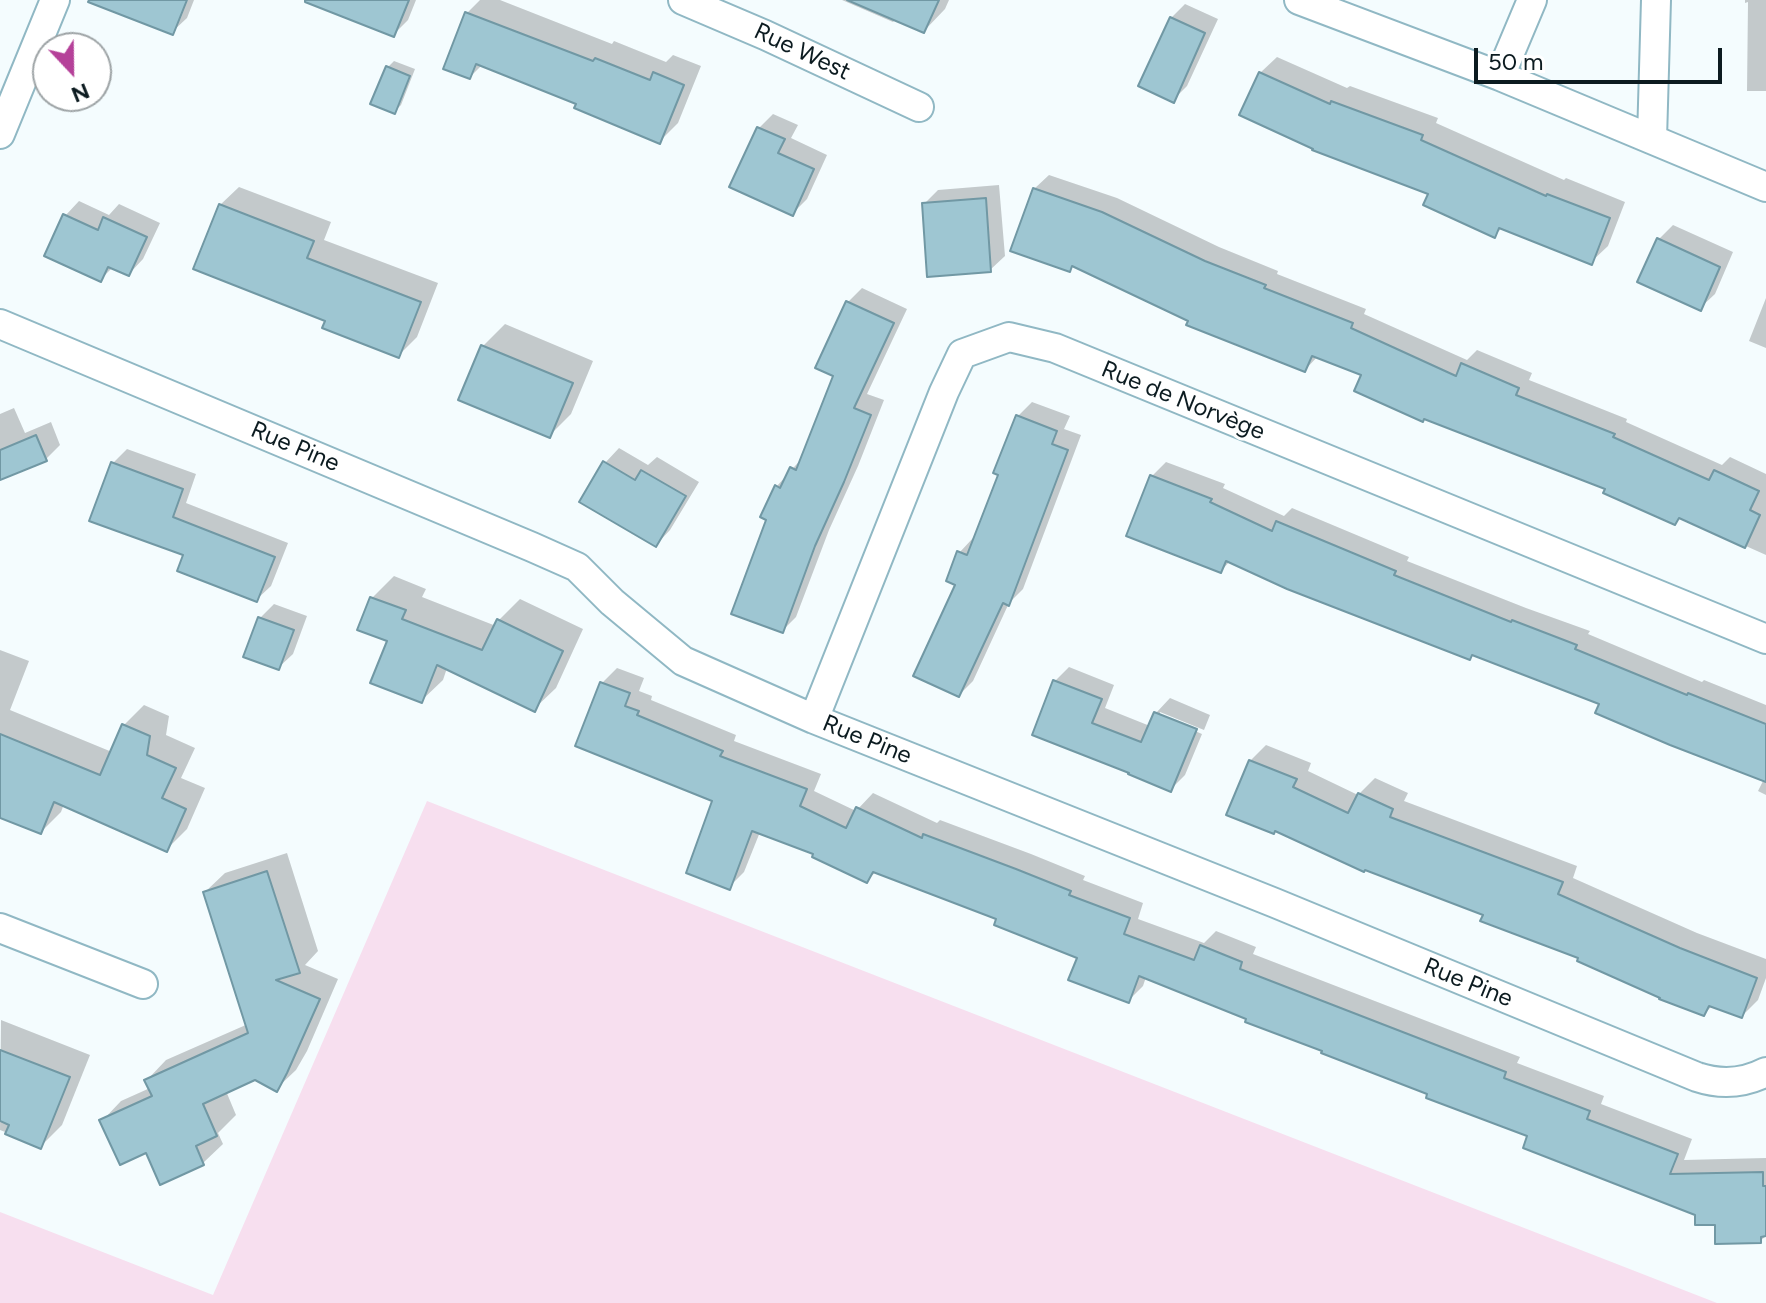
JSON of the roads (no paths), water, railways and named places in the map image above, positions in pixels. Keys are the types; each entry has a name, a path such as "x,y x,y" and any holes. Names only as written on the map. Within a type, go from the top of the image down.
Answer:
{"street":[{"path":"0,134 55,0"},
{"name":"Rue West","path":"683,0 919,107"},
{"path":"1299,0 1500,76 1766,187"},
{"path":"1500,76 1532,0"},
{"path":"1652,139 1656,0"},
{"name":"Rue Pine","path":"0,324 577,567 612,602 683,661 814,719 1275,903 1697,1077 1732,1083 1766,1072"},
{"name":"Rue de Norvège","path":"814,719 944,392 962,354 1009,337 1055,348 1766,639"},
{"path":"0,928 143,984"}]}
